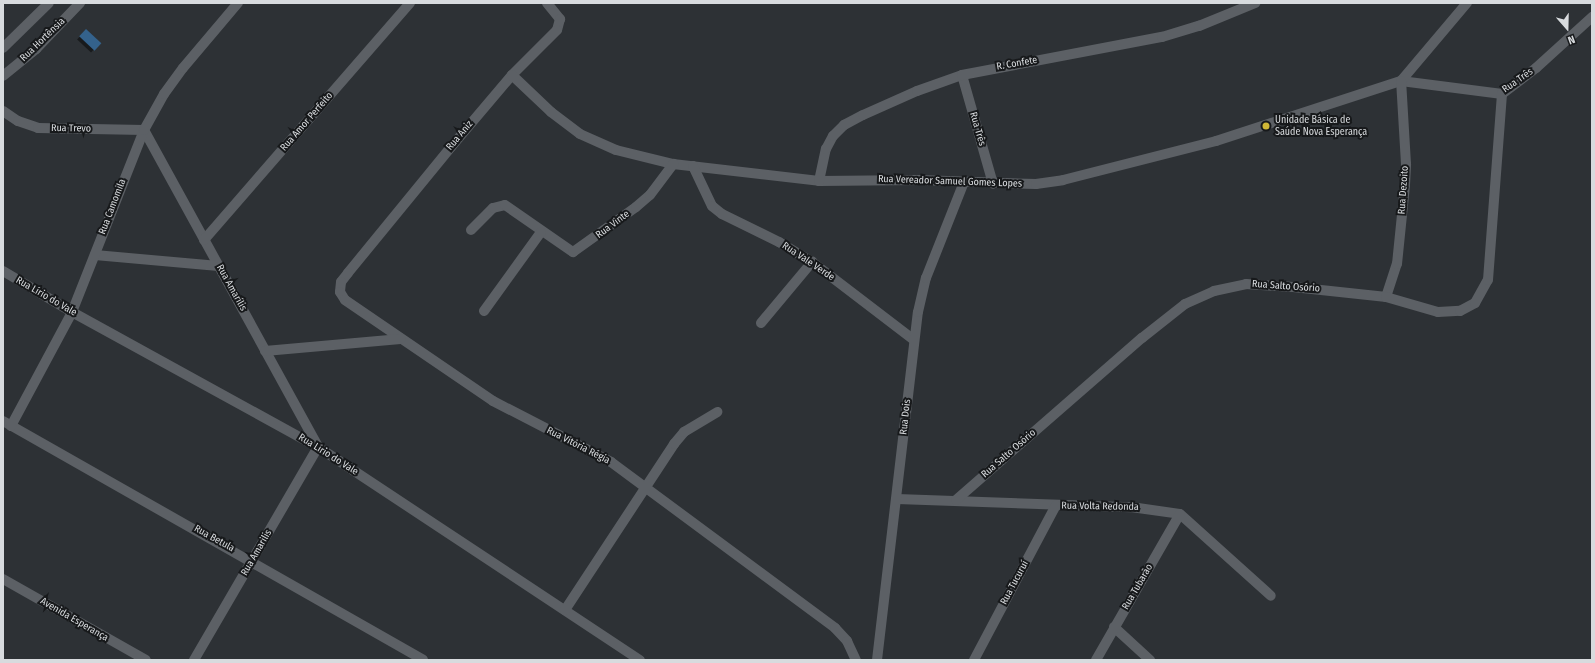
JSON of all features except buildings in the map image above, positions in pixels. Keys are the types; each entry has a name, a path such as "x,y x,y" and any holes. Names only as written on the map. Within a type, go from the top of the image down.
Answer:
{"street":[{"name":"Rua Hortênsia","path":"3,48 49,3"},
{"name":"Rua Hortênsia","path":"3,76 36,49 80,3"},
{"name":"Rua Camomila","path":"7,424 72,312 144,130 164,94 183,68 238,3"},
{"name":"Rua Amor Perfeito","path":"204,240 410,3"},
{"name":"Rua Aniz","path":"348,273 512,75 560,25 557,13 547,3"},
{"name":"R. Confete","path":"819,181 826,149 833,136 844,125 917,91 962,74 1162,37 1222,17 1255,3"},
{"path":"1401,82 1467,3"},
{"name":"Rua Três","path":"1401,82 1502,94 1536,68 1592,17"},
{"name":"Rua Três","path":"962,74 993,184"},
{"name":"Rua Vereador Samuel Gomes Lopes","path":"512,75 551,112 580,134 616,150 673,164 819,181 964,182 993,184 1036,184 1071,178 1216,141 1401,82"},
{"name":"Rua Dezoito","path":"1386,298 1397,264 1405,185 1406,164 1401,82"},
{"name":"Rua Salto Osório","path":"956,500 1142,338 1198,297 1229,286 1260,284 1386,298 1438,312 1449,312 1468,307 1480,297 1487,284 1490,265 1502,94"},
{"name":"Rua Trevo","path":"3,111 18,121 38,128 144,130"},
{"name":"Rua Amarílis","path":"144,130 318,447"},
{"name":"Rua Vinte","path":"470,230 489,211 502,205 508,206 541,232 570,251 576,251 641,203 673,164"},
{"name":"Rua Vale Verde","path":"693,166 712,206 722,214 784,245 812,262 914,340"},
{"name":"Rua Dois","path":"876,660 897,499 914,340 926,278 964,182"},
{"path":"484,311 541,232"},
{"path":"95,255 219,266"},
{"path":"761,323 812,262"},
{"name":"Rua Lírio do Vale","path":"3,271 72,312 318,447 640,660"},
{"name":"Rua Vitória Régia","path":"348,273 341,282 340,292 345,300 400,339 493,401 594,452 647,488 835,628 847,641 856,660"},
{"path":"265,351 400,339"},
{"path":"565,610 679,438 717,412"},
{"name":"Rua Betula","path":"7,424 252,561 423,660"},
{"name":"Rua Amarilis","path":"194,660 318,447"},
{"name":"Rua Volta Redonda","path":"897,499 956,500 1056,506 1131,507 1180,514"},
{"name":"Rua Tucuruí","path":"974,660 1056,506"},
{"path":"1180,514 1271,596"},
{"name":"Rua Tubarão","path":"1096,660 1114,626 1180,514"},
{"name":"Avenida Esperança","path":"3,579 146,660"},
{"path":"1114,626 1150,660"}],"place":[{"name":"Unidade Básica de Saúde Nova Esperança","path":"1266,126"}]}
